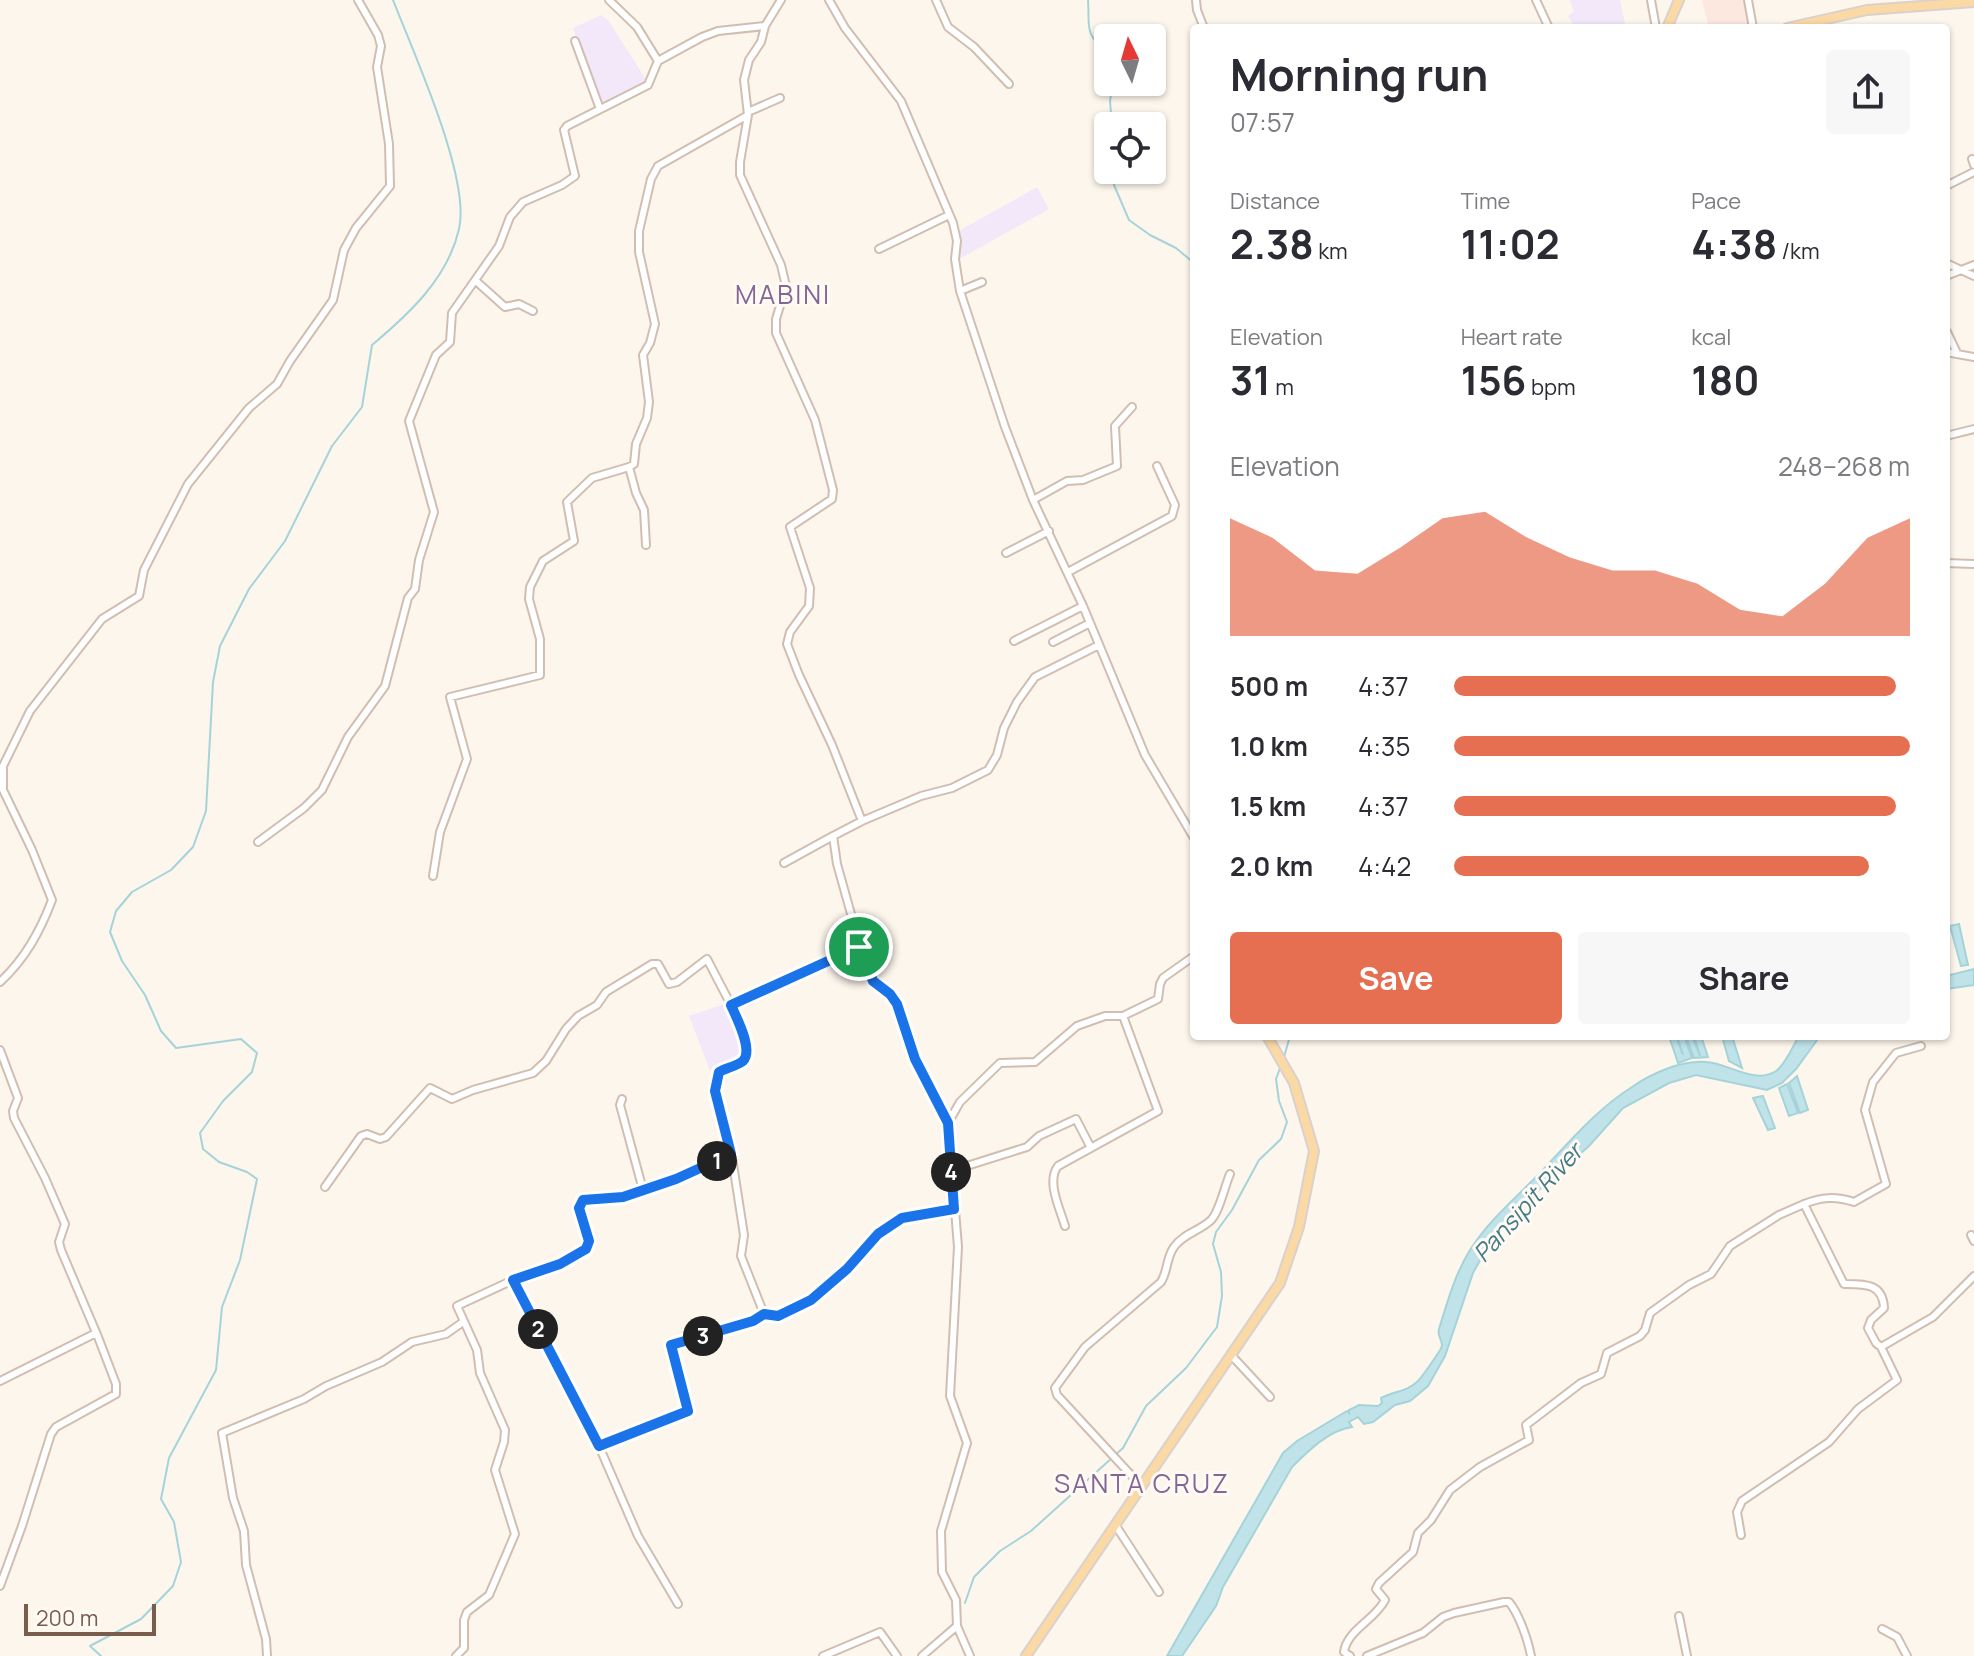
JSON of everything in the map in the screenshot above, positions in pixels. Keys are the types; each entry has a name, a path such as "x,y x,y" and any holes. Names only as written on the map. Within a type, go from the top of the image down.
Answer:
{"main road":[{"path":"1669,24 1679,0"},
{"path":"1805,24 1867,10 1974,2"},
{"path":"1026,1656 1280,1283 1299,1227 1314,1151 1294,1083 1269,1040"}],"street":[{"path":"0,982 12,971 38,935 52,900 3,790 3,766 30,711 102,619 139,596 149,559 188,484 249,408 277,384 333,300 344,250 356,228 390,186 389,144 377,67 381,46 358,0"},
{"path":"609,0 637,27 658,61"},
{"path":"781,0 749,60 744,80 748,113 740,175 781,265 786,286 776,319 776,333 815,420 833,490 832,499 790,527 810,588 809,606 790,632 787,644 862,821"},
{"path":"829,0 845,28 901,101 949,215 957,241 955,259 960,291 1033,500 1083,606 1145,755 1190,831"},
{"path":"936,0 948,27 974,47 1009,84"},
{"path":"1196,0 1202,24"},
{"path":"1536,0 1547,24"},
{"path":"1651,0 1655,24"},
{"path":"1748,0 1752,24"},
{"path":"258,842 304,808 322,790 348,737 385,686 408,598 415,589 419,560 434,512 409,421 436,355 450,342 452,313 499,246 510,217 523,202 575,176 564,130 648,85 658,61 718,31 765,26"},
{"path":"575,41 600,109"},
{"path":"433,876 440,832 467,759 450,697 540,675 540,639 528,595 547,557 574,541 567,502 592,478 629,467 634,462 636,444 647,418 649,402 643,355 655,324 639,245 651,179 658,166 748,113 780,98"},
{"path":"1950,184 1974,172"},
{"path":"879,249 949,215"},
{"path":"1950,265 1974,276"},
{"path":"1950,275 1974,265"},
{"path":"476,281 505,307 519,304 533,311"},
{"path":"960,291 982,282"},
{"path":"1950,338 1957,353"},
{"path":"1950,352 1974,357"},
{"path":"1033,500 1067,481 1083,480 1117,466 1115,426 1132,407"},
{"path":"1950,435 1974,429"},
{"path":"1068,572 1172,516 1175,505 1157,466"},
{"path":"629,467 644,510 646,545"},
{"path":"1006,553 1049,531"},
{"path":"1950,563 1974,564"},
{"path":"1014,641 1083,606"},
{"path":"1053,642 1090,623"},
{"path":"784,863 862,821 921,796 952,788 988,770 1017,702 1035,677 1099,645"},
{"path":"833,836 837,864 859,947 873,981 897,1004 915,1059 948,1123 958,1247 950,1396 967,1443 941,1531 941,1554 942,1572 956,1600 957,1626 970,1656"},
{"path":"731,1005 859,947"},
{"path":"325,1187 361,1136 386,1137 430,1088 452,1099 533,1073 546,1061 566,1029 578,1016 597,1005 606,992 652,964 658,964 669,984 677,982 707,959 746,1042 746,1055 741,1062 719,1072 715,1091 731,1154 744,1235 741,1256 764,1314"},
{"path":"948,1123 960,1102 1000,1063 1035,1062 1077,1026 1105,1016 1123,1016 1158,999 1163,978 1190,959"},
{"path":"1065,1226 1053,1172 1058,1166 1158,1111 1123,1016"},
{"path":"1350,1656 1344,1652 1348,1639 1376,1613 1385,1600 1376,1589 1379,1583 1413,1552 1418,1533 1431,1520 1450,1490 1480,1467 1529,1440 1526,1425 1581,1383 1601,1374 1607,1353 1640,1336 1650,1313 1689,1285 1711,1274 1730,1246 1779,1215 1819,1199 1837,1197 1854,1202 1886,1184 1865,1110 1873,1082 1896,1053 1921,1046"},
{"path":"0,1050 18,1098 14,1118 65,1224 59,1242 61,1250 116,1384 116,1394 56,1427 51,1434 0,1586"},
{"path":"622,1099 620,1105 643,1190"},
{"path":"951,1171 1027,1147 1039,1136 1076,1119 1091,1148"},
{"path":"456,1656 464,1648 467,1612 489,1595 515,1534 495,1470 505,1430 480,1373 477,1350 458,1305 513,1280 560,1264 586,1249 589,1241 579,1208 583,1200 616,1198 643,1190 731,1154"},
{"path":"1142,1487 1057,1395 1055,1388 1085,1347 1161,1282 1175,1245 1211,1221 1230,1174"},
{"path":"1741,1535 1737,1512 1742,1501 1829,1442 1858,1409 1897,1380 1868,1328 1871,1320 1884,1308 1879,1290 1870,1284 1844,1284 1804,1204"},
{"path":"599,1446 688,1411 671,1345 753,1321 764,1314 778,1316 811,1300 847,1269 878,1234 902,1218 954,1209"},
{"path":"1881,1347 1933,1317 1974,1276"},
{"path":"513,1280 599,1446 638,1536 678,1604"},
{"path":"267,1656 266,1639 246,1565 244,1531 233,1498 223,1431 304,1399 378,1364 412,1342 446,1334 463,1322"},
{"path":"0,1381 96,1333"},
{"path":"1232,1356 1270,1397"},
{"path":"1116,1526 1159,1592"},
{"path":"1367,1656 1423,1633 1443,1617 1509,1602 1528,1640 1531,1656"},
{"path":"1679,1616 1687,1656"},
{"path":"922,1656 957,1626"},
{"path":"1882,1629 1897,1637 1907,1656"},
{"path":"823,1656 880,1632 897,1656"}],"shaded area":[{"path":"1570,0 1620,0 1625,24 1573,24 1568,16 1574,12"},
{"path":"1702,0 1746,0 1749,24 1708,24"},
{"path":"601,15 608,20 647,81 601,107 573,28"},
{"path":"1037,187 1049,209 959,259 959,231"},
{"path":"728,1003 745,1048 743,1059 710,1071 689,1016"}],"water":[{"path":"1959,924 1968,965 1961,966 1950,926"},
{"path":"1974,969 1974,985 1950,988 1950,975"},
{"path":"1670,1040 1677,1040 1683,1055 1678,1040 1685,1040 1692,1058 1678,1063"},
{"path":"1687,1040 1694,1040 1700,1056 1695,1040 1702,1040 1708,1057 1694,1058"},
{"path":"1723,1040 1733,1040 1742,1068 1729,1061"},
{"path":"1797,1040 1817,1040 1782,1083 1767,1090 1696,1075 1669,1083 1623,1108 1589,1146 1525,1202 1511,1222 1493,1237 1473,1273 1445,1356 1428,1386 1410,1401 1395,1405 1373,1422 1364,1424 1358,1417 1349,1422 1352,1427 1327,1437 1292,1467 1223,1587 1216,1606 1182,1656 1167,1656 1283,1453 1347,1411 1349,1413 1359,1405 1378,1406 1382,1403 1381,1398 1418,1381 1442,1346 1439,1329 1456,1279 1470,1250 1492,1221 1581,1130 1632,1087 1677,1065 1714,1063 1759,1076 1776,1071"},
{"path":"1797,1076 1808,1110 1800,1113 1789,1083"},
{"path":"1787,1084 1798,1113 1789,1116 1779,1088"},
{"path":"1763,1096 1775,1128 1768,1130 1753,1098"}],"waterway":[{"path":"101,1656 90,1646 141,1619 173,1586 181,1562 174,1522 161,1499 169,1458 216,1370 222,1307 240,1260 257,1179 219,1162 203,1149 200,1133 223,1101 252,1072 257,1053 241,1039 176,1048 161,1031 145,995 122,961 110,932 116,911 132,892 171,870 193,847 206,811 213,682 220,646 249,589 285,541 332,446 362,407 372,345 425,294 454,247 460,207 457,179 438,115 393,0"},
{"path":"1088,0 1089,23 1094,39"},
{"path":"1111,96 1111,112"},
{"path":"1114,184 1129,220 1190,260"},
{"path":"1284,1057 1289,1040"},
{"path":"965,1603 974,1577 1000,1551 1031,1531 1123,1448 1146,1406 1186,1368 1217,1327 1222,1296 1221,1272 1213,1244 1216,1232 1232,1210 1259,1160 1281,1139 1287,1122 1279,1101 1276,1079 1280,1068"},
{"path":"933,1642 953,1624"}],"district":[{"name":"MABINI","path":"783,294"},
{"name":"SANTA CRUZ","path":"1142,1483"}],"route":[{"path":"859,947 873,981 897,1004 915,1059 948,1123 954,1209 902,1218 878,1234 847,1269 811,1300 778,1316 764,1314 753,1321 671,1345 688,1411 599,1446 513,1280 560,1264 586,1249 589,1241 579,1208 583,1200 623,1197 676,1179 731,1154 715,1091 715,1079 719,1072 741,1062 746,1055 746,1042 731,1005 859,947"}],"water label":[{"name":"Pansipit River","path":"1527,1202"}]}
